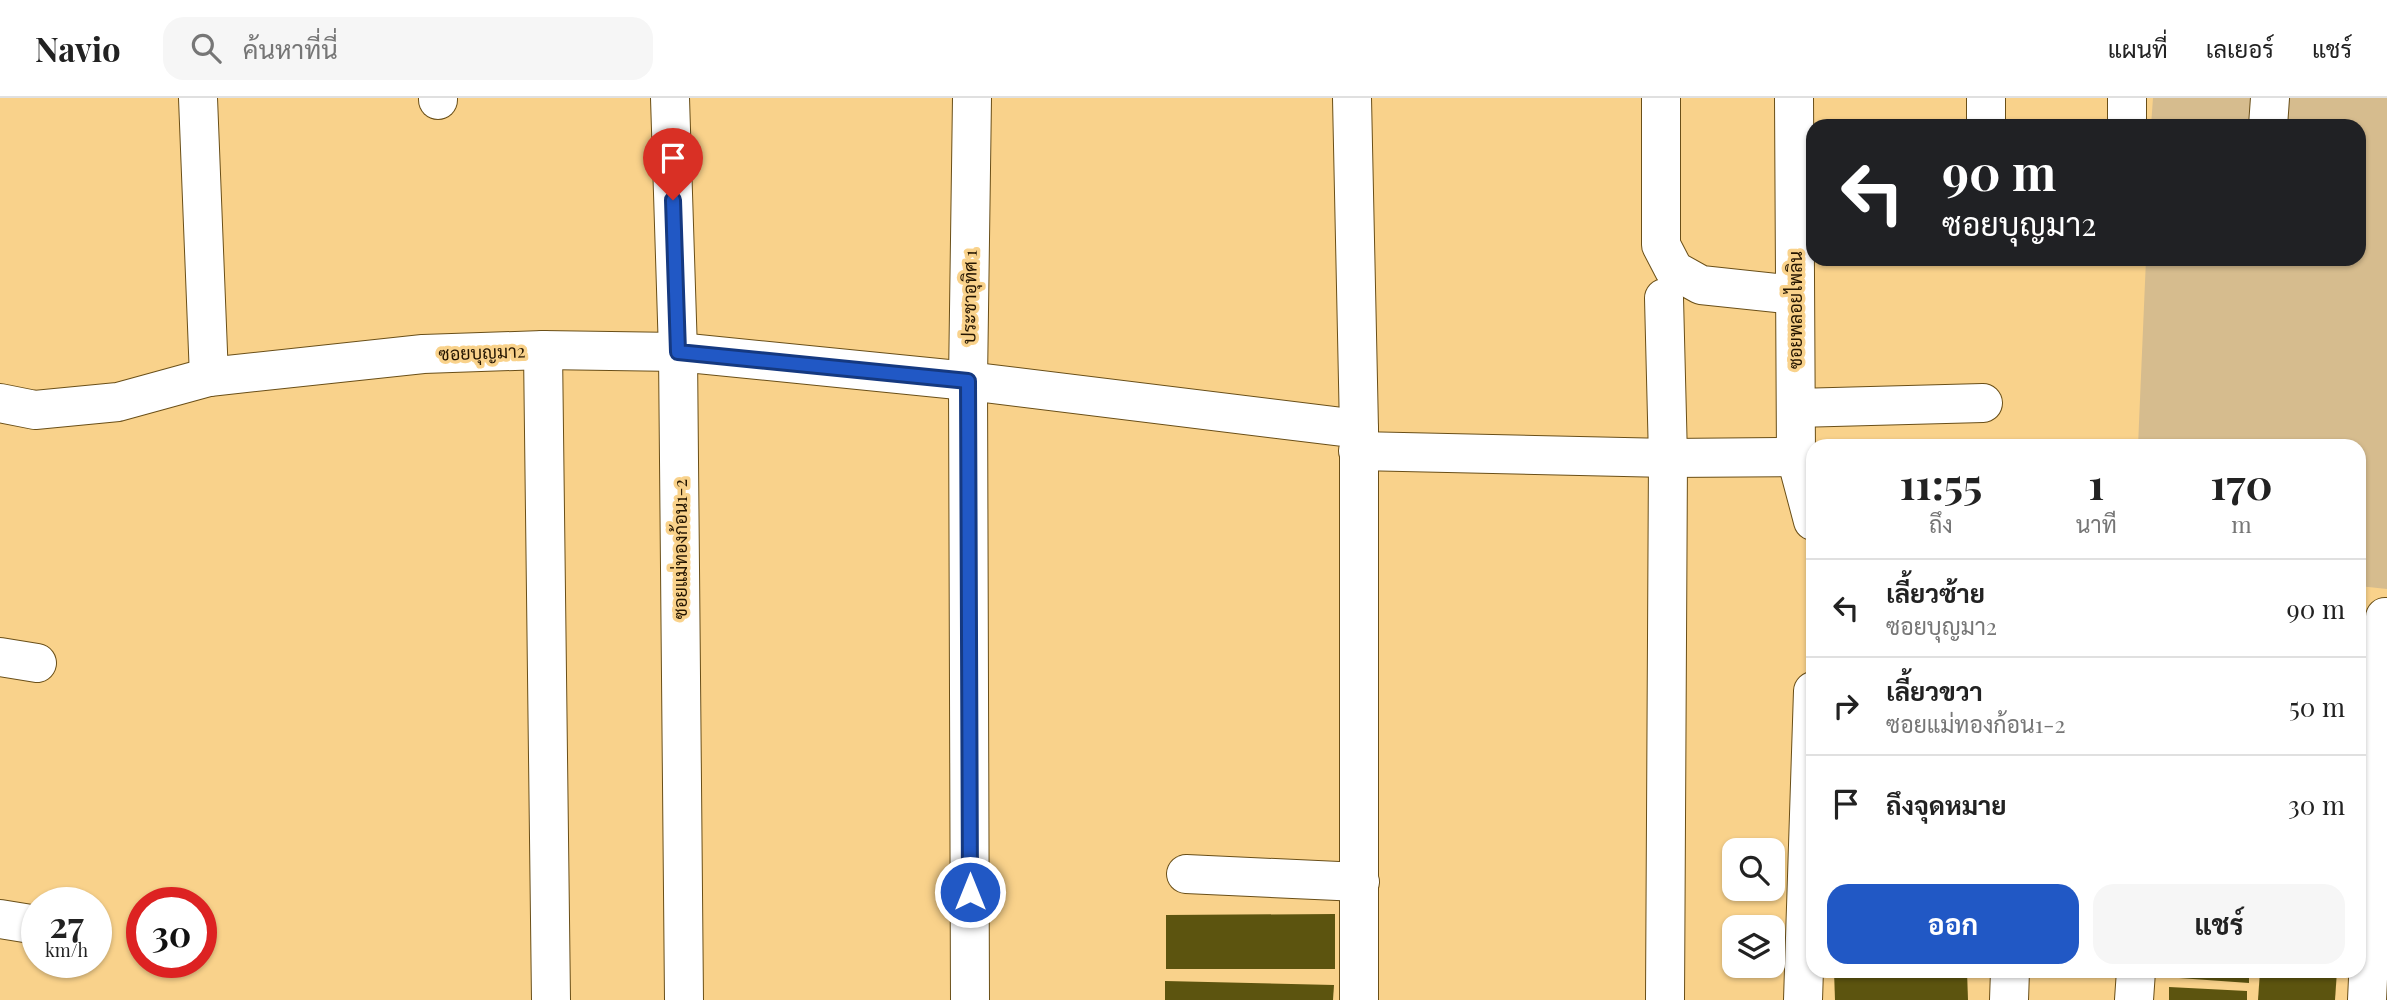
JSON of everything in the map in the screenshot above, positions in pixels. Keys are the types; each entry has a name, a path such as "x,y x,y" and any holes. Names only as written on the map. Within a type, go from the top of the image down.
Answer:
{"street":[{"path":"198,98 209,377"},
{"name":"ซอยแม่ทองก้อน1-2","path":"670,98 678,352 684,1000"},
{"name":"ประชาอุทิศ 1","path":"970,1000 968,381 972,98"},
{"path":"1352,98 1358,440 1359,1000"},
{"path":"1661,98 1661,246 1674,270 1701,285 1801,271"},
{"name":"ซอยพลอยไพลิน","path":"1794,98 1801,271 1796,457 1806,495"},
{"path":"1986,98 1986,119"},
{"path":"2127,98 2127,119"},
{"path":"2268,119 2270,98"},
{"path":"1664,298 1668,458 1665,1000"},
{"path":"543,350 551,1000"},
{"name":"ซอยบุญมา2","path":"0,403 35,410 118,402 209,377 423,354 543,350 678,352 968,381 1358,440 1668,458 1796,457"},
{"path":"1796,408 1983,403"},
{"path":"2367,1000 2377,616"},
{"path":"0,657 37,663"},
{"path":"1186,874 1360,882"},
{"path":"1803,1000 1806,907"},
{"path":"0,919 21,922"},
{"path":"2009,1000 2010,978"},
{"path":"2134,1000 2136,978"}],"shaded area":[{"path":"2153,98 2387,98 2387,589 2366,587 2366,439 2138,439 2146,266 2366,266 2366,119 2152,119"}],"building":[{"path":"1335,914 1335,969 1166,969 1166,915"},
{"path":"1834,978 1967,978 1968,1000 1835,1000"},
{"path":"2179,978 2249,978 2249,983"},
{"path":"2260,978 2337,978 2335,1000 2258,1000"},
{"path":"1165,981 1334,985 1333,1000 1165,1000"},
{"path":"2169,987 2247,991 2247,1000 2169,1000"}],"route":[{"path":"673,200 678,352 968,381 970,892"}]}
